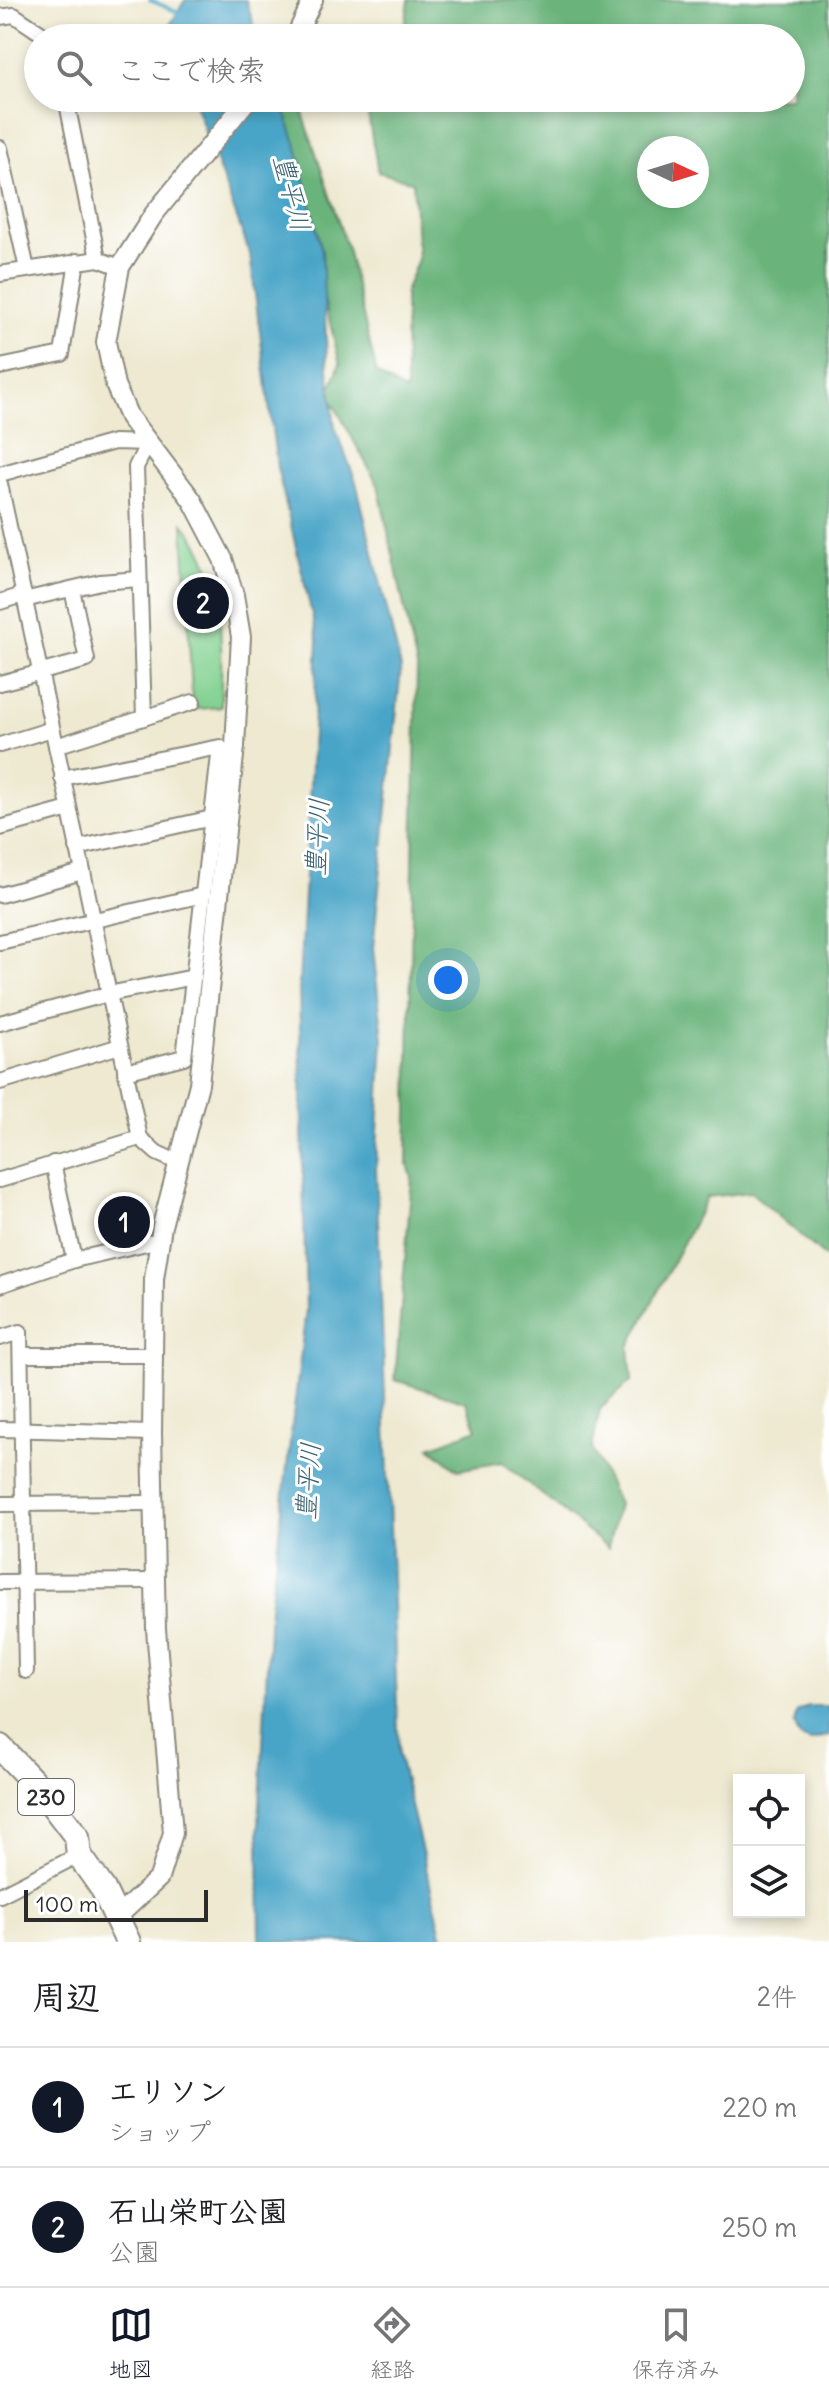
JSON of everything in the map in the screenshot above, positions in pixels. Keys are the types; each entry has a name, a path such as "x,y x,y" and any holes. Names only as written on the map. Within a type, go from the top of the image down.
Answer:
{"highway":[{"name":"230","path":"0,1747 42,1791 77,1837 79,1855"},
{"name":"230","path":"0,1769 63,1846 79,1855 103,1889 128,1942"}],"street":[{"path":"302,24 313,0"},
{"path":"0,17 14,15 27,24"},
{"path":"69,112 98,259"},
{"path":"115,1919 159,1878 173,1833 162,1720 155,1581 152,1433 159,1240 199,1084 233,762 241,637 234,595 223,559 192,500 129,417 109,363 106,342 120,267 154,214 238,112"},
{"path":"0,148 27,269"},
{"path":"0,274 98,259 120,267"},
{"path":"0,367 62,354 77,261"},
{"path":"0,474 114,442 148,443"},
{"path":"144,718 136,467 148,443"},
{"path":"0,484 4,525 24,597 140,1138 157,1153 177,1162"},
{"path":"0,602 100,582 139,579"},
{"path":"0,683 87,660 72,589"},
{"path":"56,746 193,702"},
{"path":"0,745 52,729"},
{"path":"62,778 220,747 184,1057 125,1072"},
{"path":"0,828 69,809"},
{"path":"77,848 212,818"},
{"path":"0,895 82,872"},
{"path":"0,942 92,918 203,895"},
{"path":"0,1023 108,994 194,977"},
{"path":"0,1082 120,1046"},
{"path":"0,1180 140,1138"},
{"path":"53,1163 74,1260"},
{"path":"0,1285 74,1260 159,1240"},
{"path":"0,1338 20,1332 26,1671"},
{"path":"22,1355 154,1355"},
{"path":"0,1429 152,1433"},
{"path":"0,1504 155,1503"},
{"path":"0,1582 155,1581"},
{"path":"0,1895 79,1855"}],"green space":[{"path":"409,0 829,0 829,1260 751,1192 707,1197 629,1347 632,1380 600,1409 592,1448 618,1504 608,1548 502,1462 458,1470 430,1447 477,1429 466,1402 395,1380 412,1177 407,1162 417,667 378,485 328,394 340,364 278,112 303,112 347,248 377,374 406,392 405,292 418,259 413,182 378,172 367,112 805,112 805,24 405,24"},
{"path":"183,523 208,565 214,587 221,634 221,707 197,709 192,696"}],"water":[{"path":"185,0 246,0 254,24 171,24"},
{"name":"豊平川","path":"198,112 285,112 296,143 322,251 327,360 335,427 356,482 401,668 373,948 383,1039 376,1168 399,1756 444,1942 260,1942 259,1823 270,1607 306,1310 299,984 318,640 277,467 250,254"},
{"path":"808,1706 829,1706 829,1735 811,1741 800,1737 794,1724 797,1712"}],"waterway":[{"path":"150,0 180,13"}],"place":[{"name":"石山栄町公園","path":"203,603"},
{"name":"エリソン","path":"124,1222"}]}
